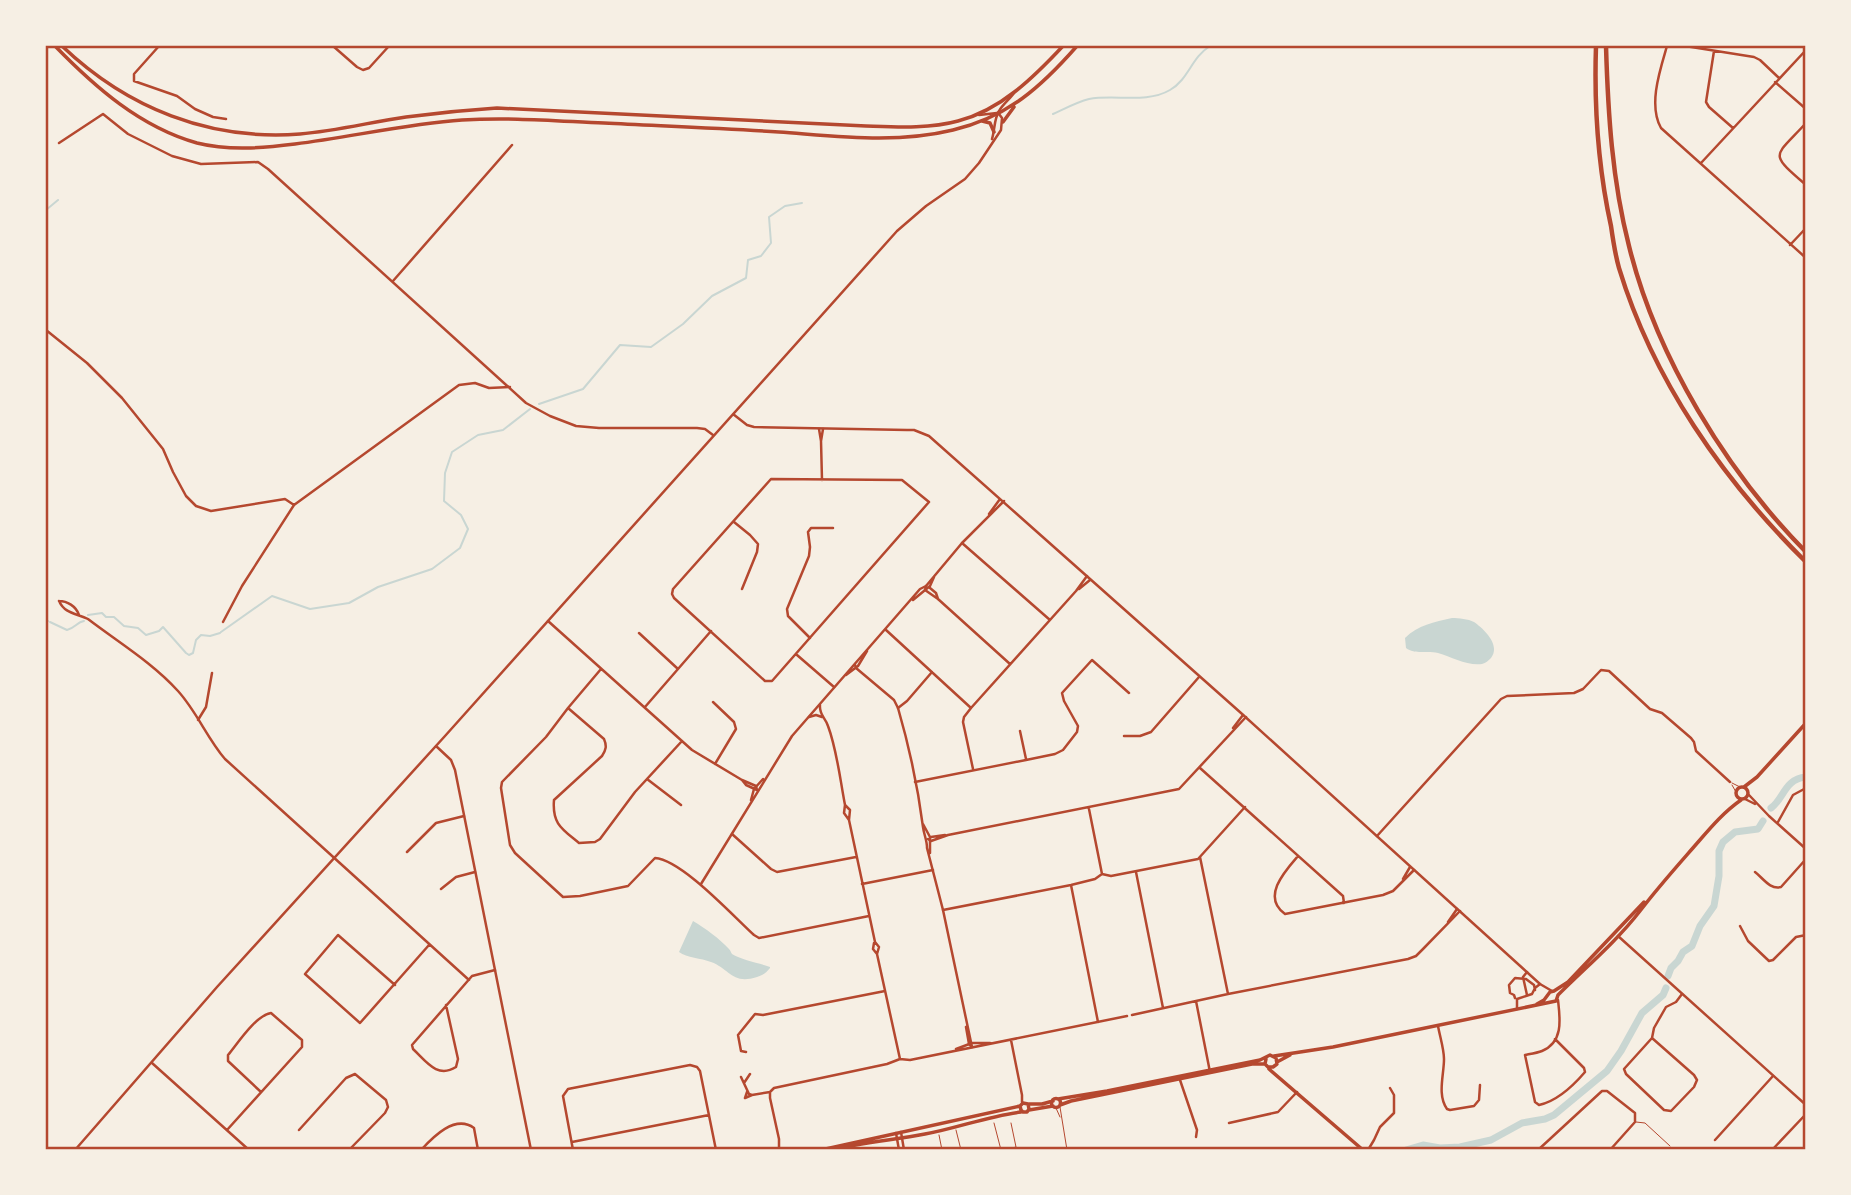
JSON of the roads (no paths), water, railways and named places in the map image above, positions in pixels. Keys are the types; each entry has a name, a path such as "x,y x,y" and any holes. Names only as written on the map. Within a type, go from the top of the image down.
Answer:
{"highway":[{"path":"1596,46 1596,121 1605,198 1619,267 1645,338 1674,393 1737,488 1805,562"},
{"path":"1606,46 1608,114 1615,169 1629,246 1651,313 1679,377 1715,437 1736,468 1805,552"}],"main road":[{"path":"55,46 88,78 133,114 157,128 197,143 234,148 330,140 407,126 462,120 520,119 904,137 951,131 998,114 1042,83 1077,46"},
{"path":"62,46 91,71 135,100 176,119 199,126 272,135 300,134 450,111 497,108 898,127 938,125 973,116 1014,93 1037,74 1063,46"},
{"path":"1003,122 1017,103"},
{"path":"716,129 717,119"},
{"path":"981,121 990,123 994,132"},
{"path":"1535,1005 1568,982 1640,911 1729,808 1746,796 1757,777 1805,723"},
{"path":"1729,808 1736,793 1757,777"},
{"path":"1742,787 1746,796"},
{"path":"1736,793 1746,796"},
{"path":"1266,1063 1270,1055 1292,1054 1438,1026 1555,1000 1583,973 1616,934"},
{"path":"1553,991 1555,1000"},
{"path":"1547,996 1555,1000"},
{"path":"821,1150 938,1132 992,1116 1023,1112 1210,1070 1266,1063 1273,1067 1292,1054"},
{"path":"1274,1056 1278,1076"},
{"path":"1266,1063 1366,1150"},
{"path":"833,1150 898,1132 1024,1104 1056,1104"},
{"path":"1024,1104 1029,1110"},
{"path":"1023,1112 1021,1110 1024,1104"}],"street":[{"path":"159,46 134,74 134,81 177,96 195,109 214,117 226,119"},
{"path":"333,46 363,70 369,68 388,46"},
{"path":"1667,46 1656,98 1657,121 1661,128 1805,258"},
{"path":"1685,46 1754,57 1779,78"},
{"path":"1701,164 1805,50"},
{"path":"1714,51 1706,102 1733,128"},
{"path":"1775,82 1805,109"},
{"path":"991,142 998,114 1014,93"},
{"path":"59,143 103,114 145,144 172,156 201,164 258,162 526,403 576,426 697,428 705,429 713,435"},
{"path":"75,1150 897,231 926,205 965,179 979,163 1001,130 1003,122 998,114 973,116"},
{"path":"1805,123 1779,152 1782,164 1805,185"},
{"path":"393,281 513,145"},
{"path":"1790,245 1805,228"},
{"path":"46,330 87,363 129,406 163,449 186,496 196,506 211,511 285,499 294,505"},
{"path":"223,622 242,586 294,505 459,385 475,383 489,388 510,387"},
{"path":"733,414 754,427 907,430 925,434 1377,836 1458,910 1525,976 1535,990"},
{"path":"821,429 822,480"},
{"path":"771,479 902,481 929,502 772,681 765,681 672,594 673,589 733,522 771,479"},
{"path":"927,588 937,572 1002,500"},
{"path":"733,522 758,544 743,589"},
{"path":"810,638 788,616 787,608 808,556 808,532 811,528 833,528"},
{"path":"962,543 1050,620"},
{"path":"973,769 964,717 1087,576"},
{"path":"1076,591 1091,579"},
{"path":"756,788 763,783 792,736 844,676 856,666 868,648 920,589 927,588 936,593 938,599 1010,664"},
{"path":"79,615 78,610 65,601 58,601 67,611 79,615 146,662 176,688 225,759 469,979"},
{"path":"548,621 692,750 746,785 756,788"},
{"path":"886,630 971,708"},
{"path":"645,707 711,631"},
{"path":"639,633 678,670"},
{"path":"796,655 834,687"},
{"path":"915,782 1055,754 1063,750 1073,740 1078,726 1062,693 1092,660 1129,694"},
{"path":"856,666 894,700 898,708 923,827 930,839 927,848 971,1045"},
{"path":"601,669 546,737 502,782 510,845 514,853 563,897 580,897 628,886 655,858 664,859 701,884 759,938 869,916"},
{"path":"1377,836 1501,699 1507,696 1574,693 1583,689 1601,670 1609,671 1650,709 1662,713 1693,740 1696,751 1730,782"},
{"path":"898,708 932,672"},
{"path":"198,720 206,707 212,673"},
{"path":"1124,736 1140,736 1151,732 1199,677"},
{"path":"820,715 819,708 823,701"},
{"path":"713,702 734,722 736,729 715,764"},
{"path":"568,708 604,739 606,750 602,757 554,800 558,826 579,843 600,839 635,792 682,741"},
{"path":"815,710 827,721 829,729 845,805 844,813 849,820 875,942 879,947 877,954 900,1059"},
{"path":"807,718 820,715"},
{"path":"930,839 1179,789 1245,716"},
{"path":"1020,731 1026,760"},
{"path":"436,746 453,762 531,1150"},
{"path":"1200,768 1343,896 1344,903"},
{"path":"648,779 681,805"},
{"path":"701,884 756,796 756,788"},
{"path":"1777,823 1793,795 1805,788"},
{"path":"1746,796 1805,849"},
{"path":"943,911 1071,885 1095,879 1102,874 1111,876 1136,872 1200,857 1245,807"},
{"path":"1089,808 1102,874"},
{"path":"407,852 439,821 465,816"},
{"path":"732,834 777,872 856,857"},
{"path":"1298,856 1276,883 1276,903 1285,914 1383,895 1393,891 1412,868"},
{"path":"1200,857 1228,994"},
{"path":"1755,872 1772,887 1781,887 1805,859"},
{"path":"862,884 933,870"},
{"path":"441,889 456,877 476,872"},
{"path":"1136,872 1163,1009"},
{"path":"1071,885 1098,1022"},
{"path":"1132,1015 1408,959 1416,956 1458,910"},
{"path":"1740,926 1748,941 1769,961 1796,937 1805,934"},
{"path":"1616,934 1805,1105"},
{"path":"394,985 338,935 305,974 360,1023 394,985 429,945"},
{"path":"446,1005 458,1059 456,1067 443,1072 435,1070 412,1045 446,1005 469,979 476,974 495,970"},
{"path":"1525,976 1528,992 1525,996"},
{"path":"1517,1009 1509,985 1516,978 1525,976 1553,991"},
{"path":"1516,1001 1533,994 1541,985"},
{"path":"1541,985 1547,996"},
{"path":"746,1052 740,1048 738,1035 755,1014 763,1015 885,991"},
{"path":"1652,1038 1697,1080 1694,1087 1671,1111 1664,1110 1625,1072 1625,1067 1652,1038 1664,1009 1682,994"},
{"path":"1555,1000 1561,1027 1555,1040 1545,1050 1525,1055 1535,1102 1539,1105 1560,1096 1585,1072 1555,1040"},
{"path":"1196,1001 1210,1070"},
{"path":"227,1130 302,1047 302,1040 271,1013 264,1014 255,1022 228,1055 228,1061 261,1092"},
{"path":"741,1077 748,1094 752,1095 900,1059 911,1060 971,1045 1011,1040 1127,1016"},
{"path":"1438,1026 1444,1058 1444,1105 1450,1110 1474,1106 1479,1100 1480,1085"},
{"path":"1011,1040 1024,1104"},
{"path":"151,1063 249,1150"},
{"path":"573,1150 563,1096 568,1089 690,1065 700,1071 716,1150"},
{"path":"299,1130 346,1077 355,1074 386,1100 388,1107 349,1150"},
{"path":"744,1083 750,1074"},
{"path":"1715,1140 1773,1076"},
{"path":"1179,1077 1197,1130 1196,1137"},
{"path":"1366,1150 1380,1127 1394,1113 1394,1095 1390,1088"},
{"path":"1538,1150 1602,1091 1607,1091 1635,1113 1635,1122 1610,1150"},
{"path":"770,1092 779,1150"},
{"path":"1229,1123 1278,1112 1297,1092"},
{"path":"1772,1150 1805,1114"},
{"path":"572,1142 709,1115"},
{"path":"421,1150 439,1131 467,1123 474,1128 478,1150"},
{"path":"898,1132 901,1150"}],"lane":[{"path":"1730,782 1742,787"},
{"path":"1730,782 1736,793"},
{"path":"1056,1104 1067,1150"},
{"path":"954,1121 961,1150"},
{"path":"1635,1122 1645,1123 1670,1146"},
{"path":"994,1123 1001,1150"},
{"path":"1005,1150 1016,1147 1011,1123"},
{"path":"924,1127 925,1134"},
{"path":"938,1132 942,1150"}],"waterway":[{"path":"1053,114 1089,99 1141,98 1161,94 1176,85 1198,56 1210,46"},
{"path":"46,210 58,200"},
{"path":"539,404 583,389 620,345 651,347 683,324 712,296 746,278 748,260 761,256 771,243 769,217 785,206 802,203"},
{"path":"221,632 272,596 310,609 349,603 378,587 432,569 460,548 468,529 461,515 444,501 445,473 452,452 478,435 503,430 530,409"},
{"path":"88,615 102,613 106,617 114,617 124,626 138,628 146,635 163,627 189,655 193,653 196,640 201,635 220,633"},
{"path":"50,622 67,630 84,621"},
{"path":"1771,808 1793,781 1806,777"},
{"path":"1668,976 1683,952 1692,946 1700,926 1714,906 1719,876 1719,851 1723,842 1735,832 1758,829 1763,821"},
{"path":"1406,1150 1423,1145 1460,1147 1491,1140 1522,1123 1554,1115 1607,1071 1642,1013 1663,995 1666,988"}]}
